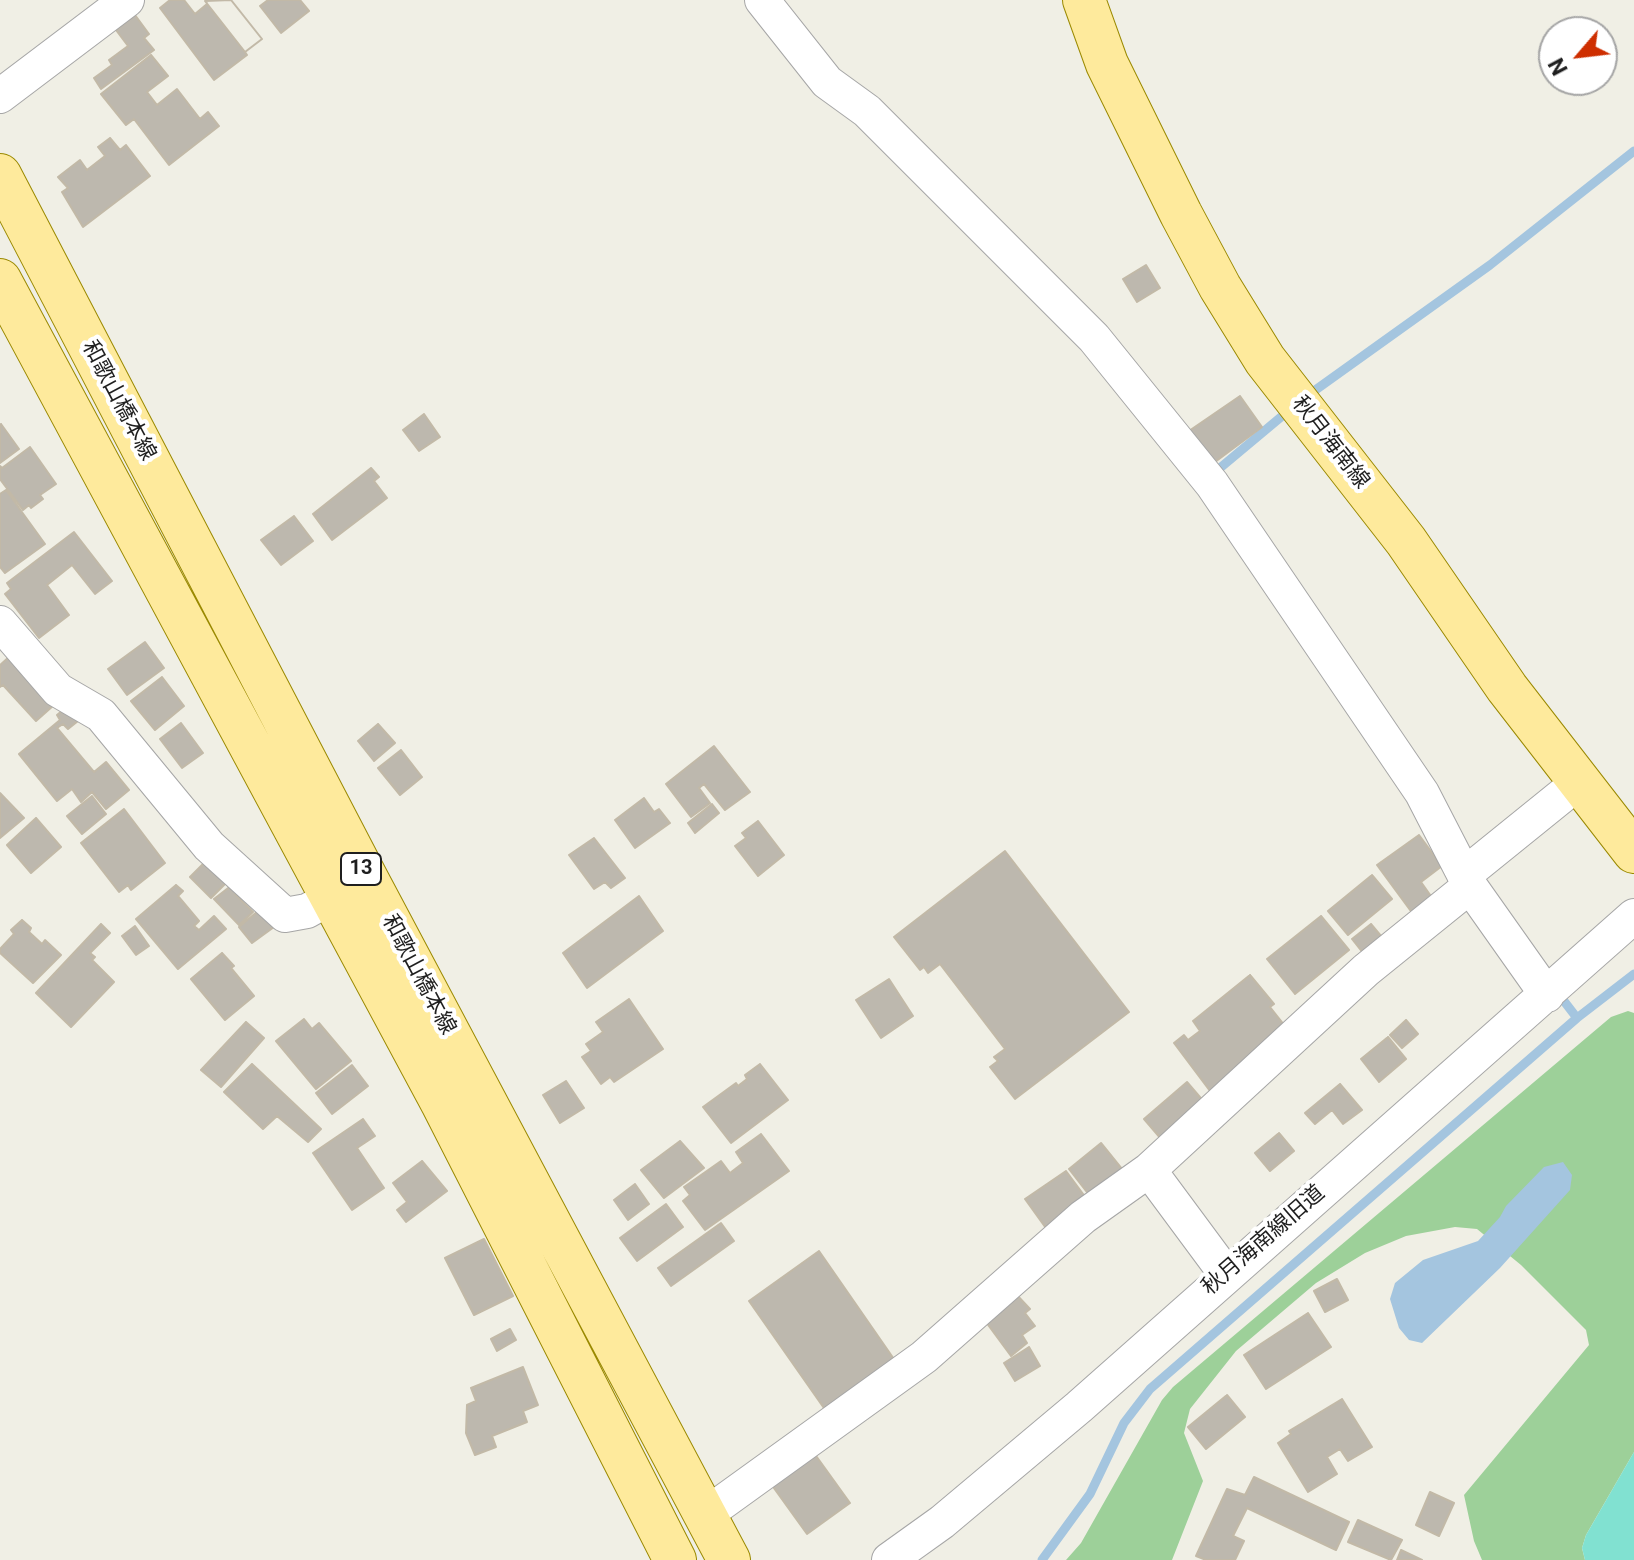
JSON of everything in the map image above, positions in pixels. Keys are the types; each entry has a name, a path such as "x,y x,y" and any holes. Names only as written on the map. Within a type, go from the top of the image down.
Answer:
{"main road":[{"name":"秋月海南線","path":"1084,0 1107,64 1181,214 1220,287 1265,360 1406,541 1507,688 1634,852"},
{"name":"和歌山橋本線","path":"0,175 348,888 442,1103 675,1560"},
{"name":"和歌山橋本線","path":"0,280 729,1560"}],"street":[{"path":"0,96 127,0"},
{"path":"762,0 827,82 867,111 1094,338 1212,484 1422,793 1467,881 1547,995"},
{"path":"0,623 58,690 101,715 209,846 285,915 307,911 348,888"},
{"path":"705,1515 924,1357 1083,1217 1149,1170 1366,970 1579,782"},
{"name":"秋月海南線旧道","path":"889,1560 942,1522 1067,1417 1634,916"},
{"path":"1149,1170 1226,1274"}],"green space":[{"path":"1628,1011 1634,1013 1634,1452 1586,1535 1582,1548 1585,1560 1482,1560 1474,1541 1464,1495 1589,1345 1586,1330 1521,1265 1477,1229 1455,1227 1406,1236 1365,1253 1316,1283 1236,1351 1190,1409 1184,1433 1203,1481 1172,1560 1066,1560 1081,1543 1162,1400 1173,1387 1611,1017"}],"shaded area":[{"path":"1563,1162 1572,1175 1570,1190 1500,1268 1422,1343 1409,1340 1399,1328 1390,1299 1395,1283 1423,1260 1478,1241 1506,1206 1544,1167"},
{"path":"1634,1452 1634,1560 1585,1560 1582,1548 1586,1535"}],"building":[{"path":"170,0 184,0 195,14 207,4 206,0 231,0 262,39 245,52 247,55 214,80 160,8"},
{"path":"231,0 262,39 245,52 205,1"},
{"path":"268,0 300,0 309,11 281,33 260,6"},
{"path":"135,15 149,34 144,38 154,50 101,89 94,78 112,65 109,60 128,46 116,30"},
{"path":"151,55 168,76 147,92 157,105 177,89 200,119 208,112 219,126 169,165 134,119 126,125 101,94"},
{"path":"110,138 120,150 126,145 150,176 83,227 62,192 68,188 58,177 80,160 87,170 105,156 98,147"},
{"path":"1146,265 1160,288 1137,302 1123,279"},
{"path":"1240,396 1262,427 1211,465 1186,433"},
{"path":"424,414 440,437 419,451 403,430"},
{"path":"0,425 19,449 0,463"},
{"path":"30,447 56,484 40,495 43,499 23,510 0,479 0,466 2,468"},
{"path":"371,468 379,477 374,481 387,498 332,540 313,514"},
{"path":"6,490 45,544 5,573 0,567 0,494"},
{"path":"294,516 313,541 281,565 261,540"},
{"path":"74,532 112,581 95,594 72,565 47,585 69,615 39,638 5,594 11,589 7,583"},
{"path":"145,642 164,668 127,695 108,669"},
{"path":"10,656 54,705 36,721 3,685 0,687 0,665"},
{"path":"162,677 184,706 155,730 131,701"},
{"path":"76,699 88,713 68,729 63,724 57,728 94,772 106,762 129,790 106,809 92,792 81,802 72,789 57,801 19,754 60,720 57,715"},
{"path":"181,723 203,753 182,768 160,739"},
{"path":"378,724 395,743 374,761 358,741"},
{"path":"714,746 750,792 725,810 704,784 699,788 710,803 691,817 666,784"},
{"path":"401,750 422,777 400,795 378,768"},
{"path":"0,793 24,818 0,838"},
{"path":"92,796 106,814 82,834 67,816"},
{"path":"644,798 654,812 659,809 670,823 635,848 615,820"},
{"path":"712,804 719,813 695,833 688,823"},
{"path":"124,809 165,863 131,890 128,885 119,892 81,843"},
{"path":"36,818 61,847 31,873 7,845"},
{"path":"758,821 784,855 758,876 735,846 746,838 742,833"},
{"path":"1419,835 1442,866 1421,882 1433,899 1413,914 1377,865"},
{"path":"594,838 625,878 611,888 605,882 594,889 569,855"},
{"path":"1005,851 1129,1012 1015,1099 990,1067 998,1061 994,1057 1005,1049 940,964 928,973 924,967 920,970 894,937"},
{"path":"207,860 228,881 211,898 190,877"},
{"path":"1372,875 1392,899 1348,935 1328,911"},
{"path":"176,885 183,891 178,896 199,921 194,926 199,930 214,916 226,929 178,969 136,919"},
{"path":"232,885 238,892 235,894 253,912 239,925 214,899"},
{"path":"639,896 663,931 587,988 563,953"},
{"path":"258,911 274,927 252,943 239,927"},
{"path":"1321,916 1349,950 1295,994 1267,959"},
{"path":"22,920 42,944 45,940 61,955 33,983 0,953 14,934 11,930"},
{"path":"101,924 110,933 90,953 95,957 92,960 114,982 71,1027 36,993"},
{"path":"1371,924 1386,942 1367,958 1352,939"},
{"path":"135,926 149,946 136,955 122,936"},
{"path":"222,953 254,996 225,1020 191,979"},
{"path":"1250,975 1274,1004 1270,1007 1285,1026 1210,1091 1174,1043 1184,1035 1188,1040 1200,1031 1193,1021"},
{"path":"889,979 913,1016 881,1038 856,1000"},
{"path":"629,999 663,1049 614,1082 610,1077 601,1084 582,1057 591,1051 586,1044 603,1032 596,1022"},
{"path":"304,1019 312,1029 319,1023 351,1061 316,1089 276,1041"},
{"path":"1406,1020 1418,1034 1402,1048 1390,1035"},
{"path":"246,1022 264,1038 221,1087 201,1070"},
{"path":"1388,1037 1406,1059 1379,1082 1361,1059"},
{"path":"252,1064 321,1129 308,1142 277,1116 263,1129 224,1092"},
{"path":"760,1064 788,1100 731,1143 703,1107 736,1083 738,1086 747,1079 745,1075"},
{"path":"352,1065 368,1086 332,1114 316,1093"},
{"path":"566,1081 584,1108 560,1123 543,1095"},
{"path":"1187,1082 1205,1103 1162,1140 1144,1119"},
{"path":"1340,1084 1362,1110 1343,1124 1332,1110 1315,1124 1305,1113"},
{"path":"363,1119 375,1136 357,1148 384,1188 352,1210 313,1153"},
{"path":"1279,1133 1294,1151 1270,1171 1255,1153"},
{"path":"761,1134 789,1171 705,1230 683,1201 690,1195 684,1187 721,1161 730,1173 743,1163 736,1152"},
{"path":"680,1141 704,1168 664,1198 641,1170"},
{"path":"1101,1143 1126,1174 1093,1200 1069,1169"},
{"path":"422,1161 447,1191 406,1222 397,1210 407,1202 393,1183"},
{"path":"1066,1171 1089,1202 1048,1231 1025,1199"},
{"path":"635,1184 649,1204 628,1220 614,1200"},
{"path":"666,1204 683,1227 637,1261 620,1238"},
{"path":"721,1223 734,1241 671,1286 658,1268"},
{"path":"484,1239 513,1296 474,1315 445,1258"},
{"path":"819,1251 896,1362 826,1411 749,1301"},
{"path":"1337,1279 1348,1300 1325,1312 1314,1291"},
{"path":"1014,1292 1030,1309 1025,1313 1035,1326 1022,1335 1027,1343 1011,1356 983,1318"},
{"path":"1308,1313 1331,1347 1266,1389 1244,1355"},
{"path":"510,1329 516,1340 497,1351 491,1339"},
{"path":"1029,1347 1040,1366 1015,1381 1004,1363"},
{"path":"523,1367 538,1405 523,1411 527,1422 492,1436 496,1447 475,1455 466,1433 467,1405 476,1401 471,1388"},
{"path":"1227,1395 1245,1417 1206,1449 1188,1427"},
{"path":"1342,1399 1372,1447 1348,1461 1340,1449 1327,1457 1337,1474 1308,1492 1278,1443 1291,1434 1289,1431"},
{"path":"814,1453 850,1503 807,1534 771,1484"},
{"path":"1254,1477 1349,1522 1336,1550 1247,1508 1233,1536 1244,1541 1235,1560 1206,1560 1196,1556 1227,1489 1245,1495"},
{"path":"1430,1492 1454,1503 1439,1536 1416,1525"},
{"path":"1358,1520 1402,1540 1391,1560 1348,1542"},
{"path":"1401,1550 1422,1560 1397,1560"}],"waterway":[{"path":"1314,391 1490,265 1634,151"},
{"path":"1214,473 1281,417"},
{"path":"1042,1560 1090,1494 1124,1423 1150,1389 1577,1018 1634,974"},
{"path":"1557,992 1577,1018"}]}
